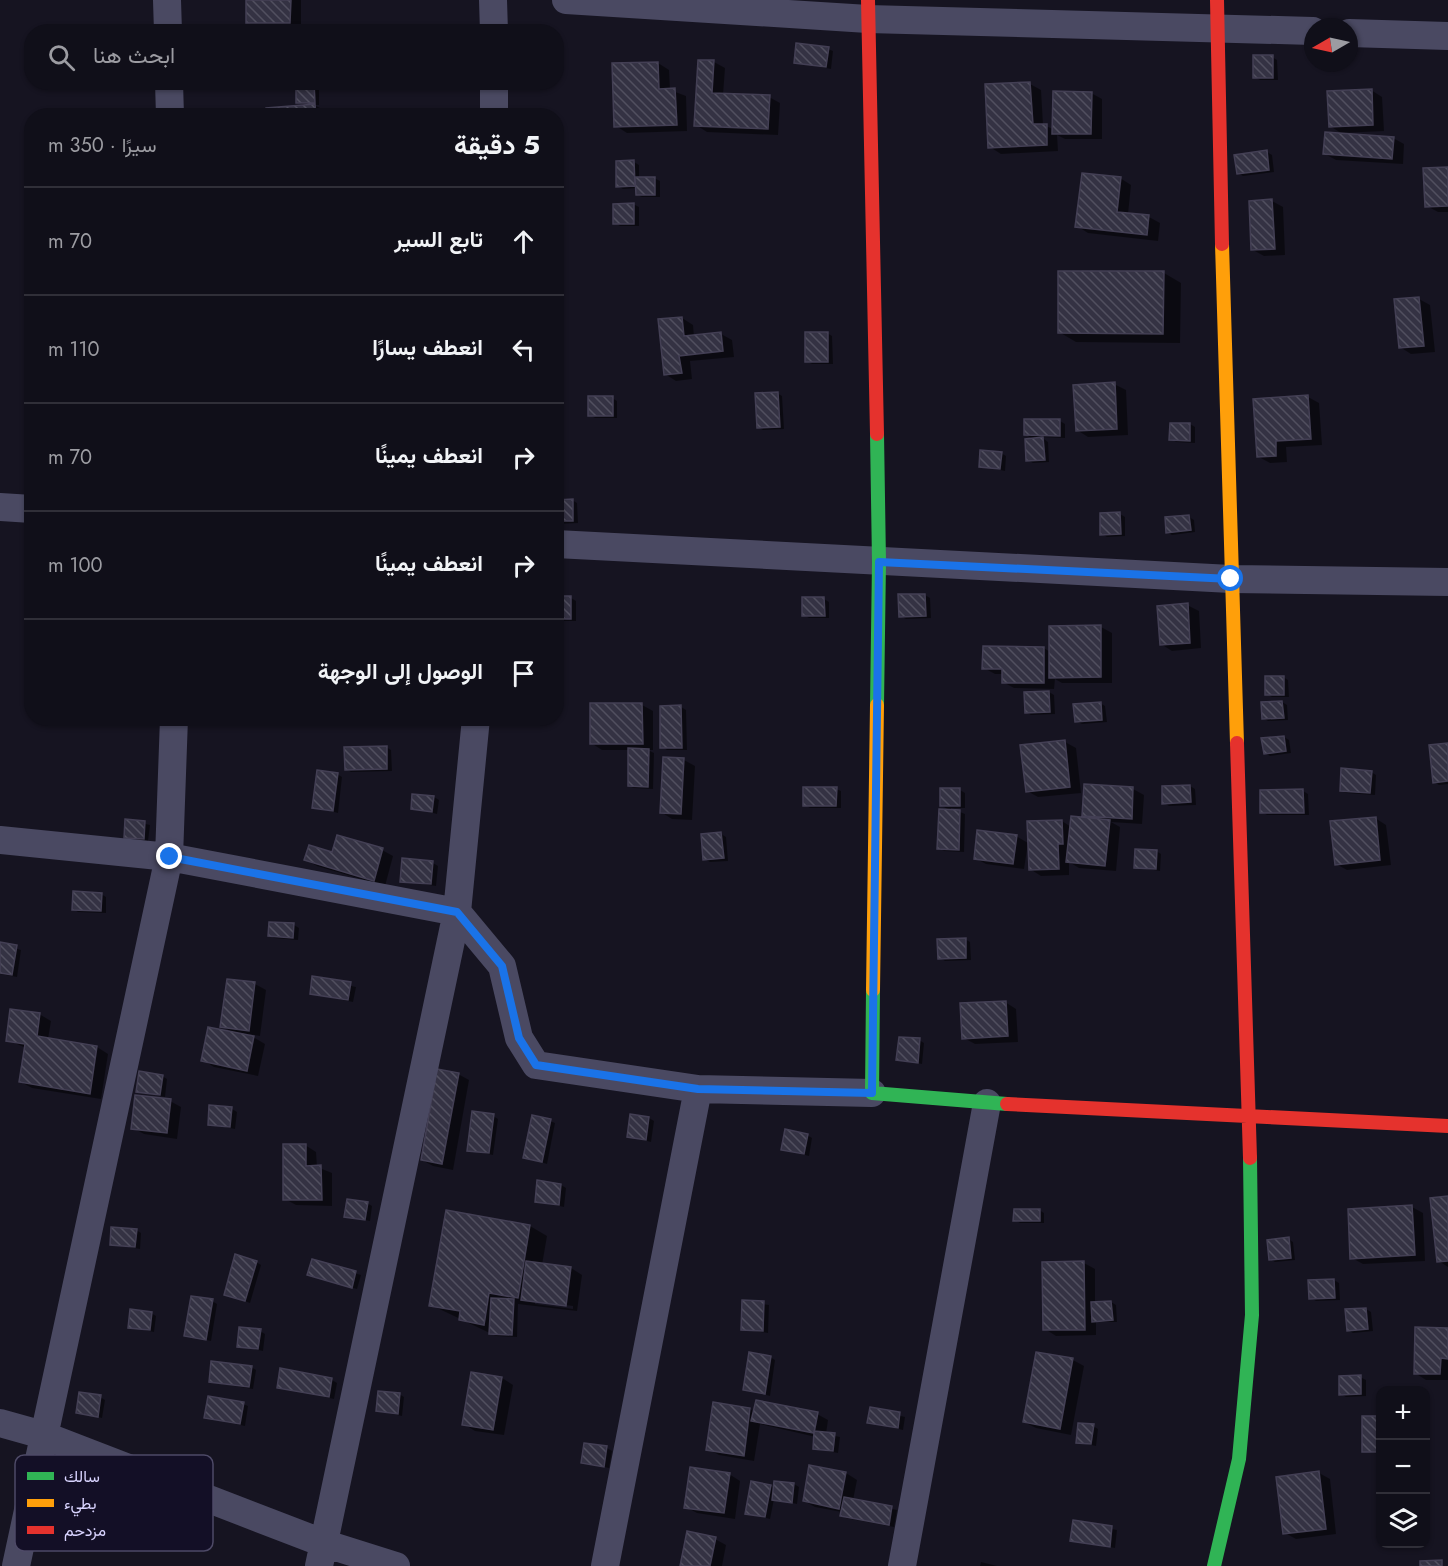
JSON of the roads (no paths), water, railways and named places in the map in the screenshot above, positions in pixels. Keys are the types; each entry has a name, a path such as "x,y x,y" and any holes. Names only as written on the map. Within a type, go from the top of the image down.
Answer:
{"street":[{"path":"167,0 168,24"},
{"path":"494,0 494,24"},
{"path":"566,0 868,10 1304,31"},
{"path":"1214,1566 1239,1459 1250,1337 1249,1115 1231,579 1217,0"},
{"path":"868,10 879,562 872,1093"},
{"path":"1358,33 1448,36"},
{"path":"169,90 170,108"},
{"path":"494,90 494,108"},
{"path":"0,507 24,508"},
{"path":"564,544 1231,579 1448,582"},
{"path":"39,1455 170,857 174,726"},
{"path":"321,1554 457,912 475,726"},
{"path":"0,840 170,857 457,912 502,966 519,1038 536,1065 698,1089 872,1093 987,1104 1448,1126"},
{"path":"605,1566 698,1089"},
{"path":"902,1566 987,1104"},
{"path":"0,1423 43,1435 90,1455"},
{"path":"213,1508 321,1554 396,1566"},
{"path":"16,1566 19,1551"}]}
